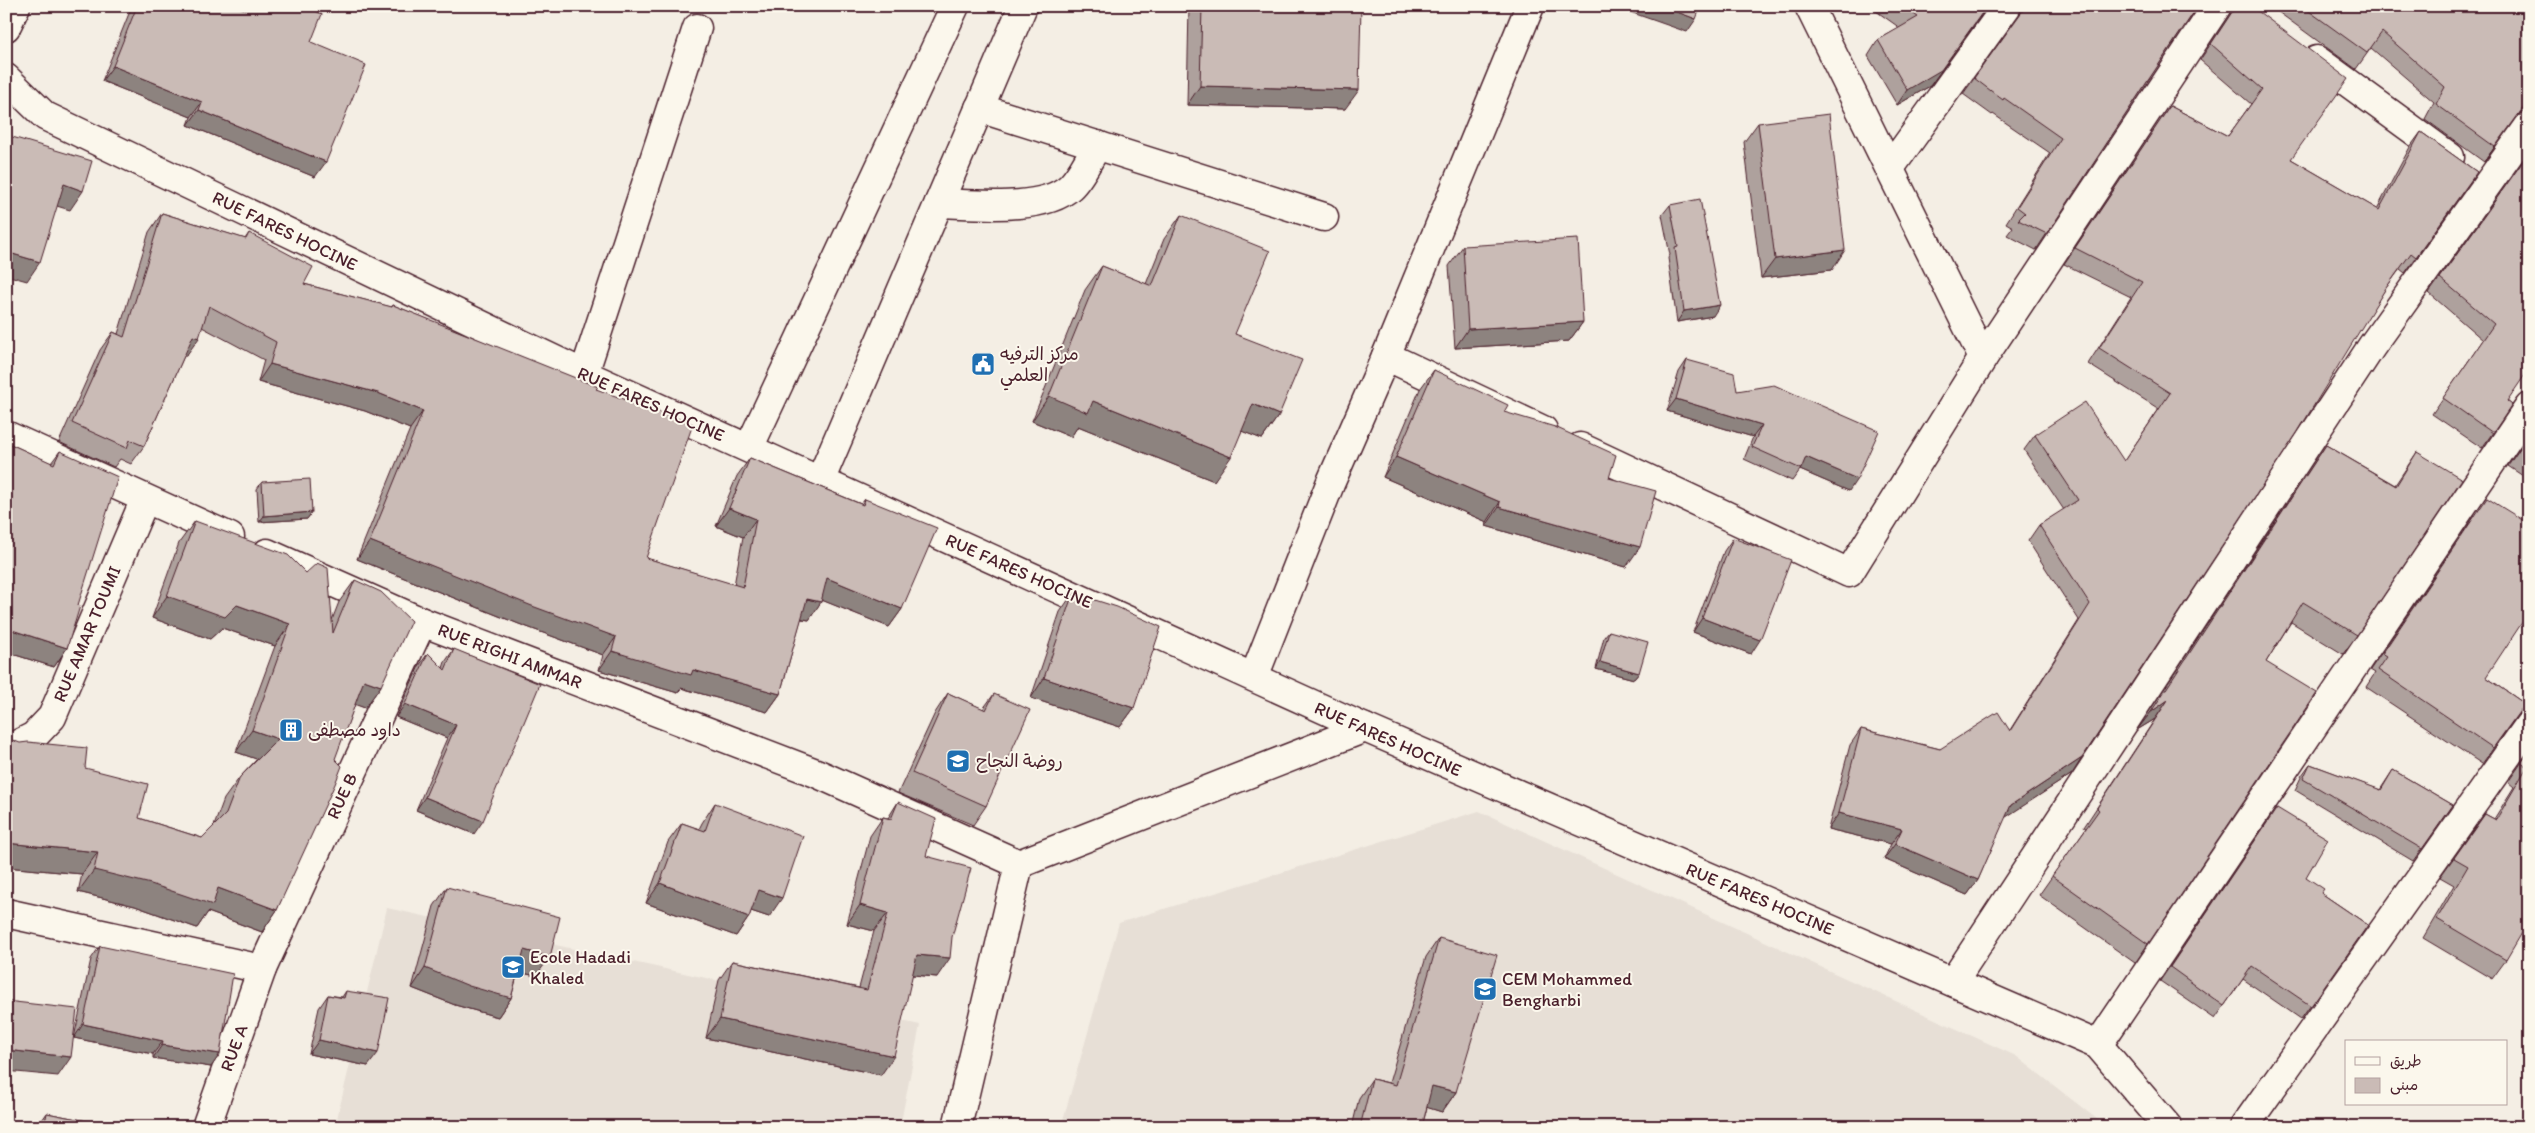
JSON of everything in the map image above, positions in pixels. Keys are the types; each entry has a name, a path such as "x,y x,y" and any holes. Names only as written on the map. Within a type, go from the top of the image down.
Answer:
{"street":[{"path":"6,27 16,6"},
{"path":"748,448 956,6"},
{"path":"820,481 1023,6"},
{"path":"1254,677 1330,484 1386,356 1530,6"},
{"path":"1809,6 1983,358"},
{"path":"1890,168 2007,6"},
{"path":"1386,356 1849,573 1983,358 2217,6"},
{"path":"584,374 697,28"},
{"path":"2298,46 2489,185"},
{"name":"RUE FARES HOCINE","path":"6,78 45,116 584,374 1365,728 2098,1044 2168,1127"},
{"path":"980,108 1324,217"},
{"path":"1953,982 2372,346 2489,185 2529,126"},
{"path":"939,203 1025,204 1050,198 1070,187 1098,145"},
{"path":"2098,1044 2529,407"},
{"name":"RUE RIGHI AMMAR","path":"6,435 144,499 422,622 816,773 1018,864"},
{"name":"RUE AMAR TOUMI","path":"6,750 34,736 52,717 144,499"},
{"name":"RUE B","path":"262,969 422,622"},
{"path":"2244,1127 2529,725"},
{"path":"957,1127 1018,864 1365,728"},
{"path":"6,913 262,969"},
{"name":"RUE A","path":"206,1127 262,969"}],"shaded area":[{"name":"CEM Mohammed Bengharbi","path":"1479,811 2016,1056 2107,1127 1061,1127 1119,923"},
{"name":"Ecole Hadadi Khaled","path":"387,908 920,1025 900,1127 335,1127"}],"building":[{"path":"137,6 236,6 246,10 247,6 317,6 315,11 322,14 311,42 366,65 326,162 199,110 202,102 113,66"},
{"path":"1202,6 1361,6 1359,90 1200,86"},
{"path":"1661,6 1701,6 1696,19"},
{"path":"1902,6 1987,6 1941,70 1907,90 1878,40 1918,17"},
{"path":"2026,6 2198,6 2047,234 2018,220 2025,213 2017,207 2061,138 2004,98 2003,100 1974,78"},
{"path":"2236,6 2251,6 2348,79 2291,159 2379,210 2421,132 2477,172 2416,257 2411,253 2386,288 2297,433 2082,758 2011,805 1978,880 1895,844 1902,829 1839,813 1861,729 1940,749 1998,712 2010,731 2090,604 2039,525 2078,500 2035,435 2085,402 2124,461 2170,393 2099,348 2142,282 2075,248 2170,106 2228,136 2262,89 2211,44"},
{"path":"2302,6 2529,6 2529,100 2495,147 2436,104 2445,87 2382,32 2367,53"},
{"path":"1829,114 1845,250 1775,259 1758,123"},
{"path":"9,136 92,161 83,191 64,184 40,262 6,252 6,146"},
{"path":"2529,153 2529,369 2507,401 2512,405 2493,433 2443,398 2494,324 2440,278"},
{"path":"1700,199 1720,305 1684,311 1675,248 1678,247 1670,205"},
{"path":"162,213 246,239 249,233 313,267 304,284 392,307 393,305 598,387 596,389 693,424 646,558 743,587 756,519 729,508 750,458 863,505 865,499 937,528 902,609 827,578 821,602 807,599 780,694 693,670 691,675 612,651 616,637 532,606 370,541 423,411 378,393 270,364 276,342 209,306 199,338 193,336 144,446 130,440 127,448 72,423 113,332 124,337"},
{"path":"1181,215 1270,251 1235,334 1302,360 1279,415 1253,404 1231,457 1093,401 1088,413 1049,396 1102,266 1152,286"},
{"path":"1578,239 1583,322 1468,329 1463,246"},
{"path":"1687,360 1734,373 1737,391 1774,385 1879,431 1857,479 1806,457 1801,469 1752,447 1762,425 1676,399"},
{"path":"1434,370 1508,405 1504,412 1555,427 1616,455 1609,478 1656,491 1640,547 1499,507 1500,502 1396,457"},
{"path":"2529,436 2529,454 2520,448"},
{"path":"6,442 54,464 60,451 118,477 78,605 80,606 67,648 6,628"},
{"path":"2326,445 2396,486 2417,452 2462,479 2357,635 2303,602 2266,662 2317,693 2148,944 2052,876 2099,810 2097,808 2168,700 2151,712"},
{"path":"310,479 312,512 264,516 262,482"},
{"path":"2487,498 2529,524 2529,612 2486,677 2525,704 2493,748 2378,670 2387,657 2382,654"},
{"path":"195,521 288,555 306,573 317,563 328,568 333,633 355,580 381,592 411,621 381,686 364,680 335,759 342,766 277,910 218,888 213,905 151,884 94,870 98,852 6,843 6,740 20,743 28,742 87,748 85,768 148,784 139,818 202,838 226,814 240,777 278,739 252,730 290,624 237,605 225,617 167,596"},
{"path":"1733,538 1791,560 1760,640 1702,618"},
{"path":"1073,593 1117,607 1161,627 1134,708 1044,678"},
{"path":"1609,631 1648,642 1639,673 1600,662"},
{"path":"454,649 540,684 483,821 425,797 456,725 405,704 428,653 445,670"},
{"name":"روضة النجاح","path":"948,693 986,710 994,694 1030,710 986,806 912,773"},
{"path":"2529,752 2529,921 2506,960 2437,919 2468,866 2454,858 2485,814 2496,820 2527,767 2521,763"},
{"path":"2310,764 2381,790 2393,770 2453,805 2422,849 2303,779"},
{"path":"898,802 936,819 926,856 971,868 952,937 950,958 917,955 894,1056 720,1019 732,961 867,990 888,913 860,905 883,817 891,819"},
{"path":"715,803 803,836 782,898 759,890 749,917 660,883 682,823 705,831"},
{"path":"2277,808 2328,839 2306,877 2324,889 2321,893 2368,925 2311,1006 2252,966 2224,1006 2170,967"},
{"path":"447,887 560,917 550,957 524,950 511,998 469,986 425,968"},
{"path":"1439,938 1497,955 1456,1092 1432,1086 1422,1127 1360,1127 1372,1079 1396,1085"},
{"path":"100,946 233,974 220,1054 162,1045 163,1041 83,1024"},
{"path":"346,991 389,998 378,1053 319,1040 328,995 344,998"},
{"path":"6,1001 77,1009 71,1057 6,1050"},
{"path":"47,1113 117,1127 44,1127"}],"place":[{"name":"مركز الترفيه العلمي","path":"983,364"},
{"name":"داود مصطفى","path":"291,730"},
{"name":"روضة النجاح","path":"958,761"},
{"name":"Ecole Hadadi Khaled","path":"513,967"},
{"name":"CEM Mohammed Bengharbi","path":"1485,989"}]}
